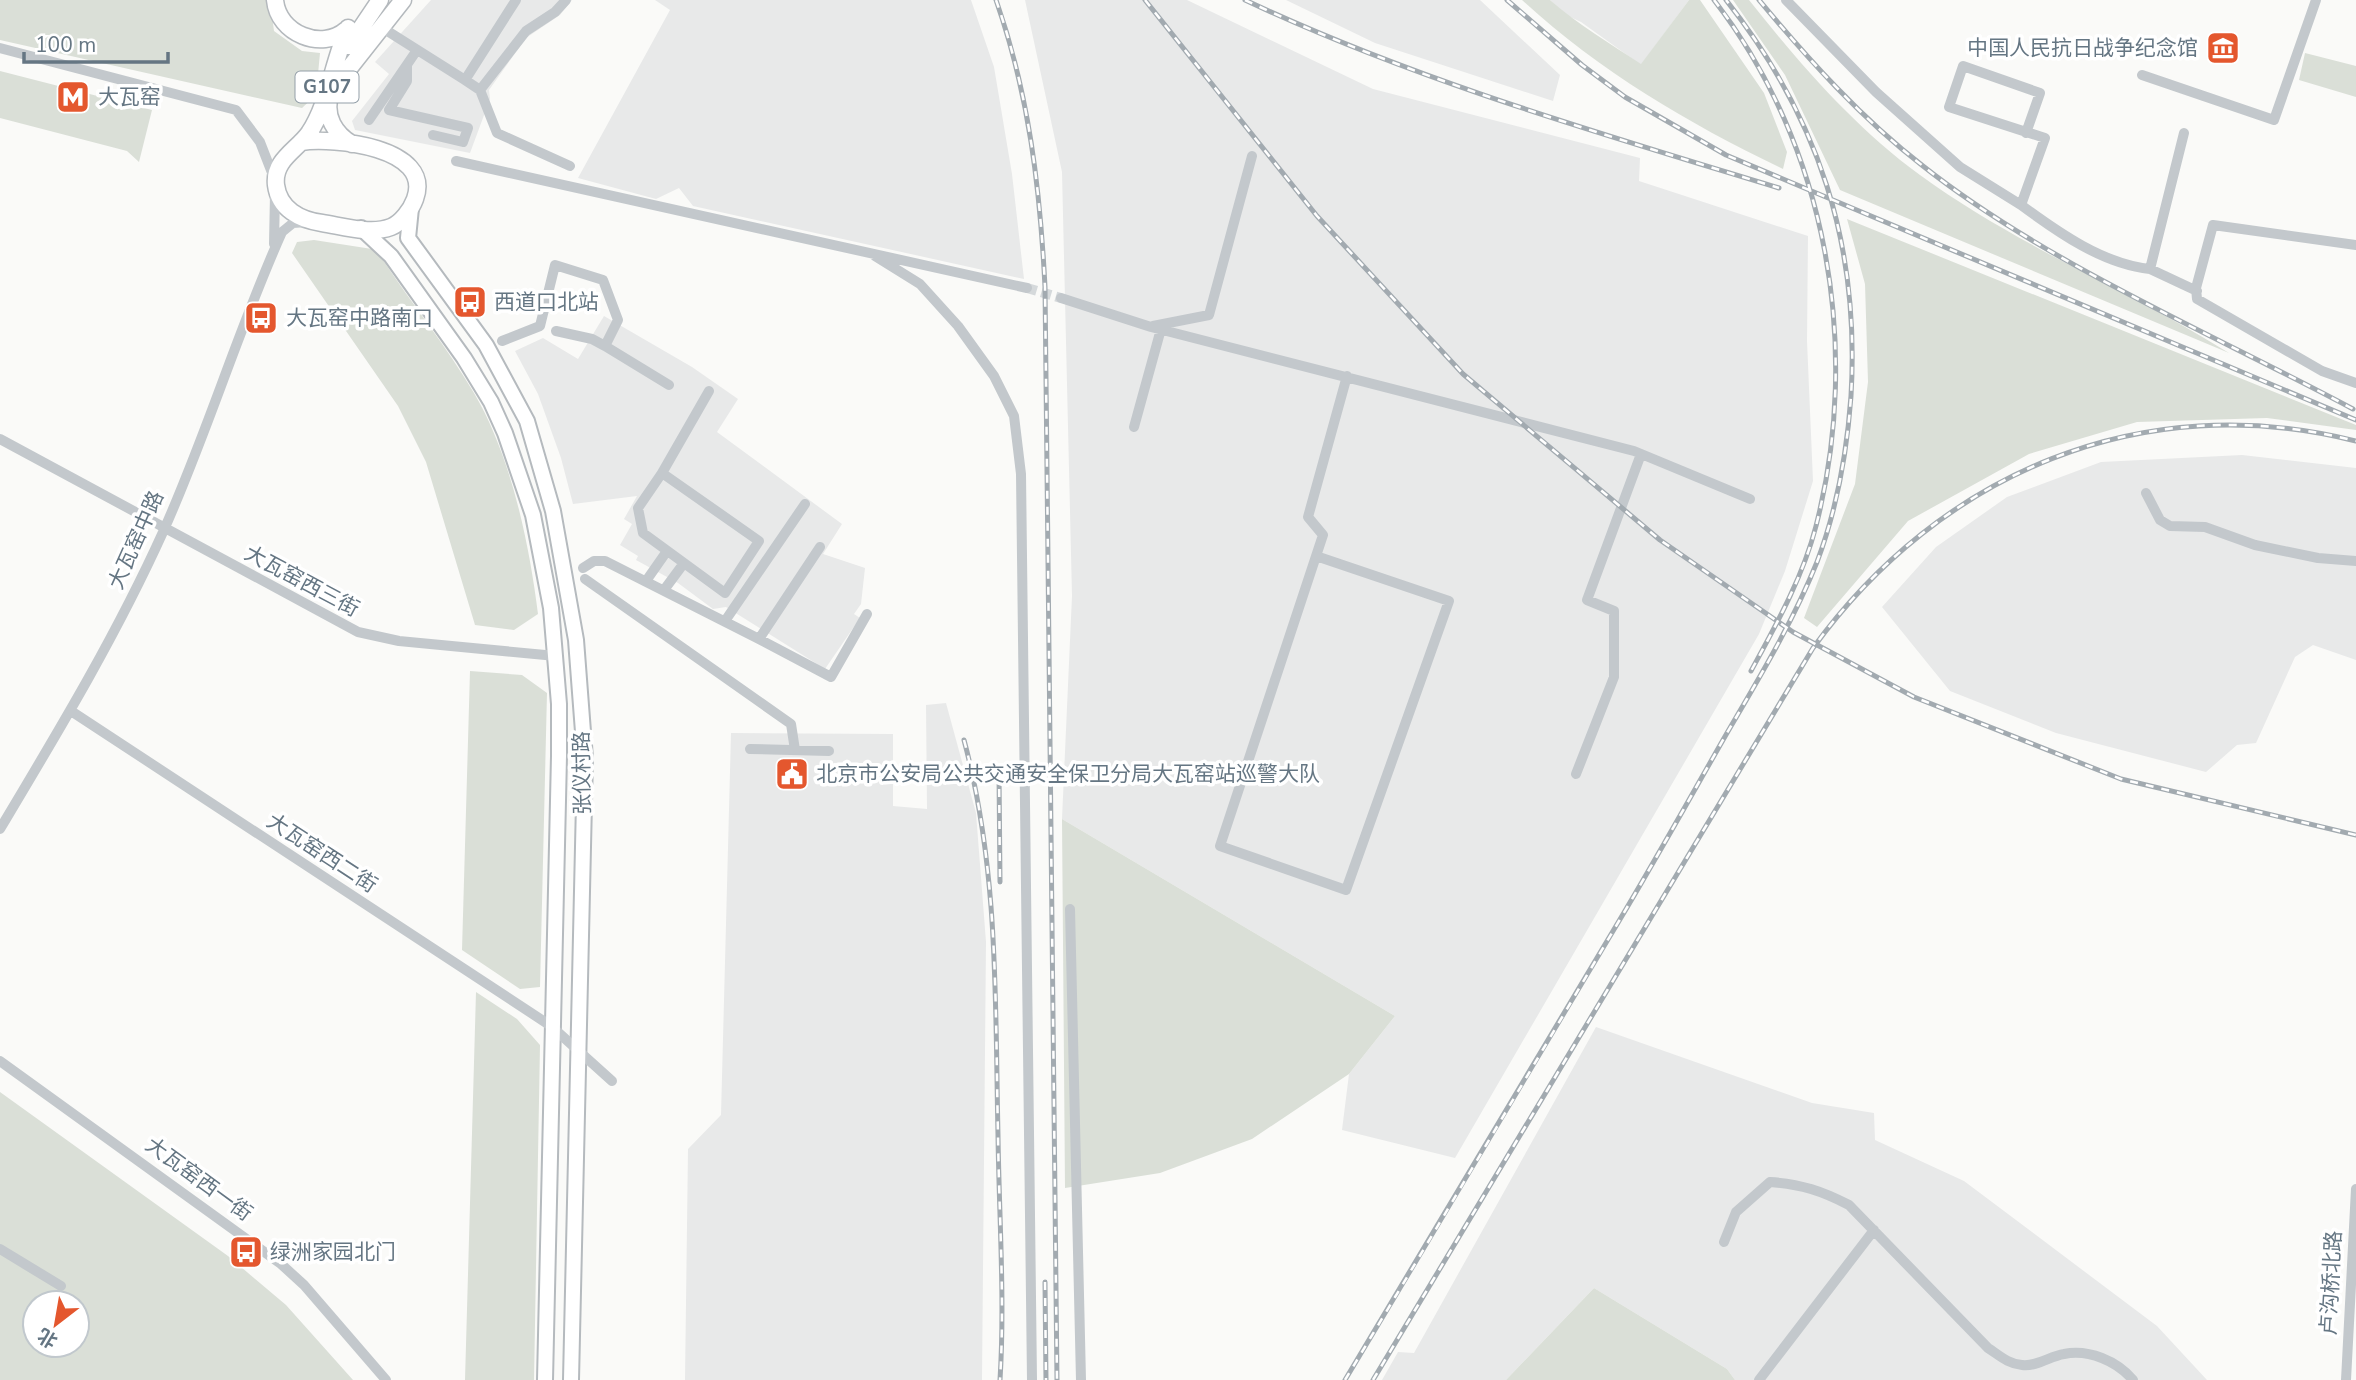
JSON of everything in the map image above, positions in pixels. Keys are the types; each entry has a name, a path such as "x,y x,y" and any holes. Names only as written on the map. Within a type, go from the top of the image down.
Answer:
{"highway":[{"path":"275,0 282,19 303,37 325,41 335,39 348,28"},
{"name":"G107","path":"276,184 287,153 301,142 320,112 336,55 348,28 370,0"},
{"name":"G107","path":"354,145 333,127 330,97 342,55 380,0"},
{"name":"G107","path":"330,97 403,0"},
{"path":"276,184 281,199 292,214 310,221 361,228 391,227 411,208 418,183 412,170 402,159 386,151 354,145 317,139 301,142"}],"main road":[{"name":"张仪村路","path":"411,208 408,237 486,345 527,421 545,480 564,560 576,640 585,758 571,1380"},
{"name":"张仪村路","path":"361,228 391,256 464,358 491,402 533,515 551,608 556,656 559,756 545,1380"}],"street":[{"path":"465,80 516,0"},
{"path":"480,90 526,31 555,12 566,0"},
{"path":"1786,0 1876,92 1960,167 2060,233 2129,267 2150,269 2196,291"},
{"path":"2142,75 2274,120 2316,0"},
{"path":"381,27 480,90 497,133 570,166"},
{"path":"0,48 223,104 236,110 260,142 276,184"},
{"path":"369,120 418,50"},
{"path":"407,65 407,81 389,110 468,128 463,142 433,135"},
{"path":"2021,205 2045,138 2026,133 1949,107 1964,66 2040,93 2026,133"},
{"path":"2150,269 2184,133"},
{"path":"1156,328 1209,315 1252,156"},
{"path":"456,161 1027,288"},
{"name":"大瓦窑中路","path":"273,250 276,184"},
{"name":"大瓦窑中路","path":"0,829 112,639 164,529 282,232 293,223 310,221"},
{"path":"2356,244 2213,225 2196,291 2197,299 2249,330 2322,371 2356,383"},
{"path":"875,256 920,284 958,326 995,376 1014,416 1021,474 1032,1380"},
{"path":"502,341 540,326 555,265 603,280 618,320 605,346"},
{"path":"1062,298 1156,328 1642,454 1750,499"},
{"path":"1134,427 1156,328"},
{"path":"556,331 592,339 669,385"},
{"path":"1316,556 1449,601 1346,890 1220,845 1316,556 1323,535 1308,517 1347,376"},
{"path":"662,473 759,541 725,593 643,533 638,508 683,441 709,391"},
{"name":"大瓦窑西三街","path":"0,439 358,632 399,641 556,656"},
{"path":"1576,774 1614,677 1614,611 1587,600 1642,454"},
{"path":"2146,493 2150,507 2160,520 2170,526 2205,527 2255,545 2318,558 2356,561"},
{"path":"725,621 805,503"},
{"path":"759,639 820,548"},
{"path":"646,581 667,551"},
{"path":"795,750 791,724 584,573 594,561 605,561 831,677 867,614"},
{"path":"664,590 684,563"},
{"name":"大瓦窑西二街","path":"71,711 551,1026 578,1052"},
{"path":"750,750 829,751"},
{"path":"1070,909 1081,1380"},
{"path":"578,1052 612,1081"},
{"name":"大瓦窑西一街","path":"0,1061 281,1264 304,1285 386,1380"},
{"path":"1724,1242 1736,1212 1770,1182 1797,1184 1821,1190 1849,1205 1988,1348 2009,1362 2024,1366 2064,1354 2089,1354 2108,1360 2133,1380"},
{"name":"卢沟桥北路","path":"2346,1380 2356,1189"},
{"path":"1759,1380 1874,1230"},
{"path":"0,1249 61,1286"}],"shaded area":[{"path":"0,0 270,0 274,31 302,51 320,53 316,95 302,108 0,40"},
{"path":"431,0 572,0 560,15 526,38 489,90 490,99 470,153 355,130 352,121 389,74 375,62"},
{"path":"655,0 971,0 994,67 1012,174 1024,279 693,206 679,188 656,199 578,178 670,10"},
{"path":"1025,0 1187,0 1373,89 1640,158 1639,181 1808,236 1807,341 1813,481 1785,571 1759,634 1455,1158 1342,1130 1349,1074 1395,1016 1062,819 1072,596 1062,172"},
{"path":"1286,0 1480,0 1560,75 1553,101 1375,43"},
{"path":"1522,0 1550,0 1583,26 1641,64 1689,0 1700,0 1764,93 1787,152 1783,169 1713,134 1646,94 1582,50"},
{"path":"1550,0 1689,0 1641,65 1581,22 1566,15"},
{"path":"1733,0 1749,0 1828,93 1872,136 1920,175 2033,245 2152,308 2229,353 1840,190 1785,75"},
{"path":"2305,53 2356,66 2356,97 2299,80"},
{"path":"0,71 152,110 139,162 127,151 0,118"},
{"path":"1847,219 2356,425 2356,430 2267,418 2137,422 2029,454 1908,521 1817,627 1804,618 1855,484 1868,382 1865,284"},
{"path":"314,240 372,249 383,260 452,359 487,418 508,472 524,529 538,614 514,630 475,625 426,462 398,406 292,253 297,242"},
{"path":"604,316 692,367 738,399 717,432 842,524 823,554 865,568 861,604 854,614 860,618 825,669 726,607 713,609 678,583 636,560 638,556 620,545 632,524 624,519 637,496 573,504 561,458 538,394 515,351 543,338 578,359"},
{"path":"2242,455 2356,468 2356,660 2313,645 2295,657 2256,743 2237,745 2206,772 2056,733 1950,691 1882,607 1936,547 2007,497 2101,462"},
{"path":"470,671 522,675 547,693 540,987 520,989 462,950"},
{"path":"946,703 976,813 986,942 982,1380 685,1380 688,1149 721,1115 731,733 893,734 893,806 927,809 926,705"},
{"path":"1062,819 1395,1016 1349,1074 1252,1139 1160,1173 1065,1188"},
{"path":"476,992 517,1019 540,1045 534,1380 465,1380"},
{"path":"1596,1027 1812,1103 1874,1113 1875,1140 1964,1181 2157,1326 2207,1380 1735,1380 1727,1369 1594,1288 1506,1380 1382,1380 1398,1352 1414,1353"},
{"path":"0,1092 228,1256 286,1305 353,1380 0,1380"},
{"path":"1594,1288 1727,1369 1735,1380 1506,1380"}],"tunnel":[{"path":"1027,288 1061,298"}],"railway":[{"path":"996,0 1025,106 1036,177 1045,287 1057,1380"},
{"path":"1145,0 1317,216 1463,374 1660,540 1793,632 1914,697 2121,779 2356,835"},
{"path":"1245,0 1309,29 1441,80 1779,188"},
{"path":"1507,0 1582,65 1625,97 1726,155 2356,420"},
{"path":"1714,0 1753,57 1784,119 1808,183 1825,251 1834,319 1835,389 1829,458 1816,526 1796,582 1751,671"},
{"path":"1345,1380 1633,898 1763,671 1808,584 1830,522 1844,459 1851,396 1852,340 1840,235 1827,186 1809,137 1786,90 1726,0"},
{"path":"1759,0 1857,108 1900,148 1971,202 2023,235 2132,296 2353,409"},
{"path":"1373,1380 1813,648 1864,587 1921,534 1984,491 2052,459 2124,437 2199,426 2276,427 2356,441"},
{"path":"964,740 984,838 993,936 1002,1288 1000,1380"},
{"path":"999,773 1000,882"},
{"path":"1045,1282 1046,1380"}],"place":[{"name":"中国人民抗日战争纪念馆","path":"2223,48"},
{"name":"大瓦窑","path":"73,97"},
{"name":"西道口北站","path":"470,302"},
{"name":"大瓦窑中路南口","path":"261,318"},
{"name":"北京市公安局公共交通安全保卫分局大瓦窑站巡警大队","path":"792,774"},
{"name":"绿洲家园北门","path":"246,1252"}]}
